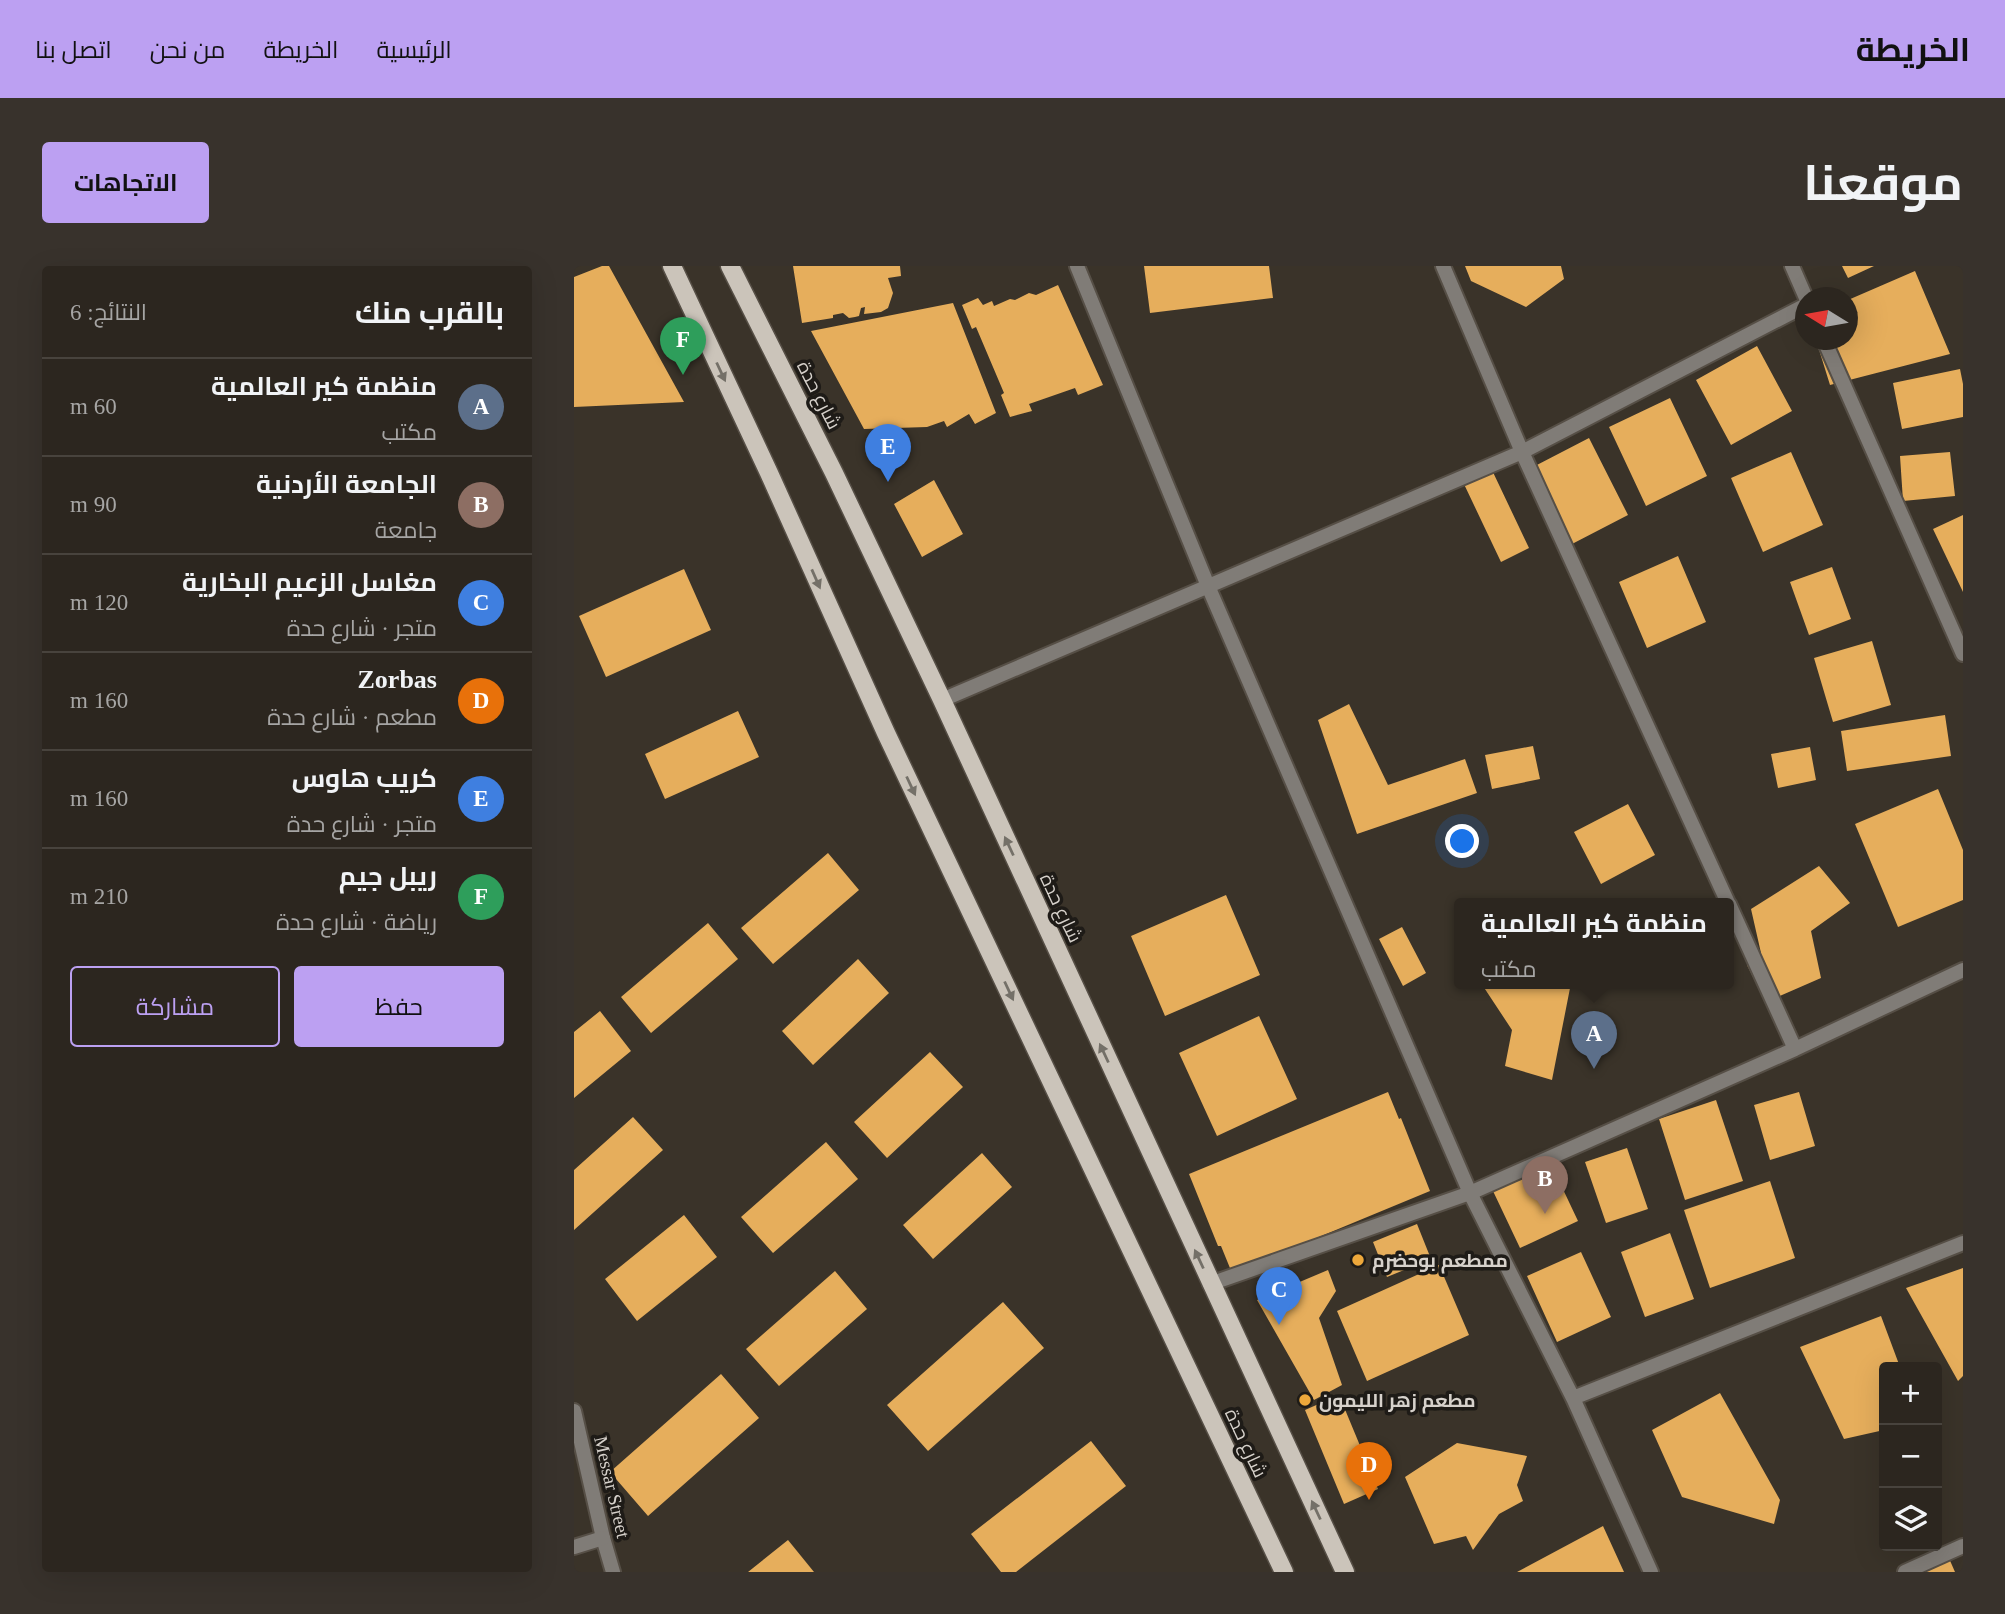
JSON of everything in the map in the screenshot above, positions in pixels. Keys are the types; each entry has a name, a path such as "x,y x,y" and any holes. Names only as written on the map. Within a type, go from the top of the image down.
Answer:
{"main road":[{"name":"شارع حدة","path":"672,266 886,733 1284,1572"},
{"name":"شارع حدة","path":"730,266 834,473 942,700 1345,1572"}],"street":[{"path":"1077,266 1208,586 1470,1193 1573,1398 1651,1572"},
{"path":"1443,266 1522,452 1725,898"},
{"path":"1792,266 1801,287"},
{"path":"942,700 1522,452 1795,310"},
{"path":"1829,350 1963,653"},
{"path":"1734,917 1795,1049"},
{"path":"1210,1284 1470,1193 1795,1049 1963,970"},
{"path":"1573,1398 1963,1243"},
{"name":"Messar Street","path":"574,1411 613,1572"},
{"path":"574,1547 603,1538"},
{"path":"1905,1572 1963,1546"}],"building":[{"path":"609,266 684,402 574,407 574,277"},
{"path":"793,266 900,266 901,276 888,278 893,293 888,308 881,312 864,314 865,307 861,308 859,316 849,318 843,313 833,315 833,318 802,323"},
{"path":"1144,266 1269,266 1273,298 1150,313"},
{"path":"1465,266 1561,266 1564,279 1526,307 1471,281"},
{"path":"1842,266 1874,266 1848,278"},
{"path":"1915,271 1950,354 1830,385 1819,350 1858,350 1858,296"},
{"path":"1058,285 1103,385 1078,395 1075,388 1029,404 1032,411 1010,417 1001,395 1004,393 976,327 972,329 962,305 978,298 983,305 992,301 994,306 1029,293 1036,295"},
{"path":"953,303 996,413 975,424 969,414 947,427 944,421 927,427 864,429 811,331"},
{"path":"1757,346 1792,411 1731,445 1696,380"},
{"path":"1960,369 1963,417 1902,429 1893,383"},
{"path":"1670,398 1707,476 1646,506 1609,427"},
{"path":"1589,438 1628,515 1572,544 1533,467"},
{"path":"1791,452 1823,525 1763,552 1731,478"},
{"path":"1950,452 1955,496 1903,501 1900,456"},
{"path":"1491,468 1529,548 1501,562 1463,482"},
{"path":"934,480 963,534 922,557 894,504"},
{"path":"1963,515 1963,592 1933,529"},
{"path":"1678,556 1706,622 1647,648 1619,582"},
{"path":"1832,567 1851,619 1809,635 1790,582"},
{"path":"684,569 711,630 606,677 579,616"},
{"path":"1872,641 1891,705 1833,722 1814,658"},
{"path":"1349,704 1388,785 1465,759 1477,793 1357,834 1318,720"},
{"path":"738,711 759,757 665,799 645,754"},
{"path":"1945,715 1951,756 1847,771 1841,731"},
{"path":"1533,746 1540,779 1492,789 1485,755"},
{"path":"1810,747 1816,780 1778,788 1771,754"},
{"path":"1938,789 1963,850 1963,900 1898,927 1855,824"},
{"path":"1628,804 1655,855 1601,884 1574,832"},
{"path":"828,853 859,890 773,964 741,928"},
{"path":"1819,866 1850,903 1811,931 1821,978 1766,1002 1747,965 1761,953 1751,909"},
{"path":"1226,895 1260,975 1165,1016 1131,936"},
{"path":"708,923 738,959 651,1033 621,997"},
{"path":"1402,927 1426,973 1403,986 1379,939"},
{"path":"858,959 889,993 813,1065 782,1031"},
{"path":"1485,989 1570,989 1552,1080 1505,1066 1512,1030"},
{"path":"600,1011 631,1051 574,1098 574,1032"},
{"path":"1259,1016 1297,1099 1217,1136 1179,1053"},
{"path":"930,1052 963,1087 887,1158 854,1122"},
{"path":"1388,1092 1430,1191 1232,1273 1189,1174"},
{"path":"1799,1092 1815,1146 1770,1160 1754,1105"},
{"path":"1716,1100 1743,1181 1685,1200 1659,1119"},
{"path":"633,1117 663,1150 574,1230 574,1170"},
{"path":"826,1142 858,1179 773,1253 741,1217"},
{"path":"1627,1148 1648,1209 1606,1223 1585,1162"},
{"path":"982,1153 1012,1187 933,1259 903,1225"},
{"path":"1551,1164 1578,1221 1520,1248 1493,1191"},
{"path":"1770,1181 1795,1258 1710,1288 1684,1210"},
{"path":"684,1215 717,1257 637,1321 605,1279"},
{"path":"1417,1224 1431,1259 1387,1277 1373,1242"},
{"path":"1670,1233 1694,1299 1645,1317 1621,1252"},
{"path":"1581,1252 1611,1317 1557,1342 1527,1276"},
{"path":"1439,1265 1469,1335 1367,1381 1337,1311"},
{"path":"1963,1268 1963,1376 1958,1381 1906,1288"},
{"path":"1328,1270 1336,1291 1319,1318 1342,1385 1314,1400 1257,1300"},
{"path":"835,1271 867,1309 779,1386 746,1349"},
{"path":"1003,1302 1044,1348 928,1451 887,1405"},
{"path":"1881,1316 1898,1362 1879,1362 1879,1431 1844,1439 1800,1347"},
{"path":"721,1374 759,1418 648,1516 610,1472"},
{"path":"1720,1393 1780,1500 1774,1524 1682,1497 1652,1430"},
{"path":"1339,1395 1378,1489 1344,1504 1305,1410"},
{"path":"1091,1441 1126,1486 1016,1572 1001,1572 971,1534"},
{"path":"1457,1443 1527,1456 1517,1485 1523,1501 1499,1514 1473,1550 1466,1536 1434,1544 1405,1477"},
{"path":"1603,1526 1624,1572 1517,1572"},
{"path":"788,1540 814,1572 748,1572"},
{"path":"1948,1556 1955,1572 1914,1572"}],"place":[{"name":"ريبل جيم","path":"683,375"},
{"name":"كريب هاوس","path":"888,482"},
{"name":"منظمة كير العالمية","path":"1594,1069"},
{"name":"الجامعة الأردنية","path":"1545,1214"},
{"name":"ممطعم بوحضرم","path":"1358,1260"},
{"name":"مغاسل الزعيم البخارية","path":"1279,1325"},
{"name":"مطعم زهر الليمون","path":"1305,1400"},
{"name":"Zorbas","path":"1369,1500"}]}
